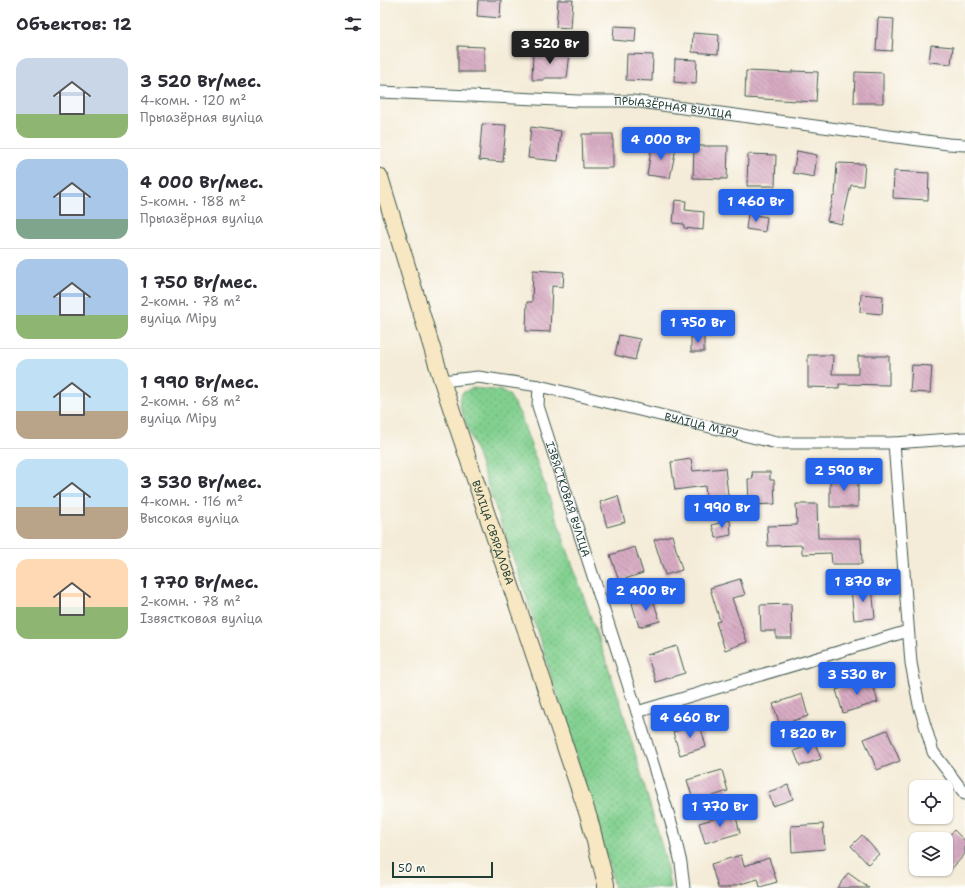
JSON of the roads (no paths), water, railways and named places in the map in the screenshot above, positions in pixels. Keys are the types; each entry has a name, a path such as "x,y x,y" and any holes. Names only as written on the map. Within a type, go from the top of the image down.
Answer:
{"street":[{"name":"ПРЫАЗЁРНАЯ ВУЛІЦА","path":"380,92 579,101 632,101 948,144 965,145"},
{"name":"ВУЛІЦА СВЯРДЛОВА","path":"380,177 442,381 589,818 606,888"},
{"name":"ВУЛІЦА МІРУ","path":"442,381 478,377 539,386 776,443 894,443 965,438"},
{"name":"ІЗВЯСТКОВАЯ ВУЛІЦА","path":"539,386 538,406 637,712 673,829 682,863 684,888"},
{"path":"894,443 911,663 919,705 933,752 965,794"},
{"path":"637,712 908,631"}]}
